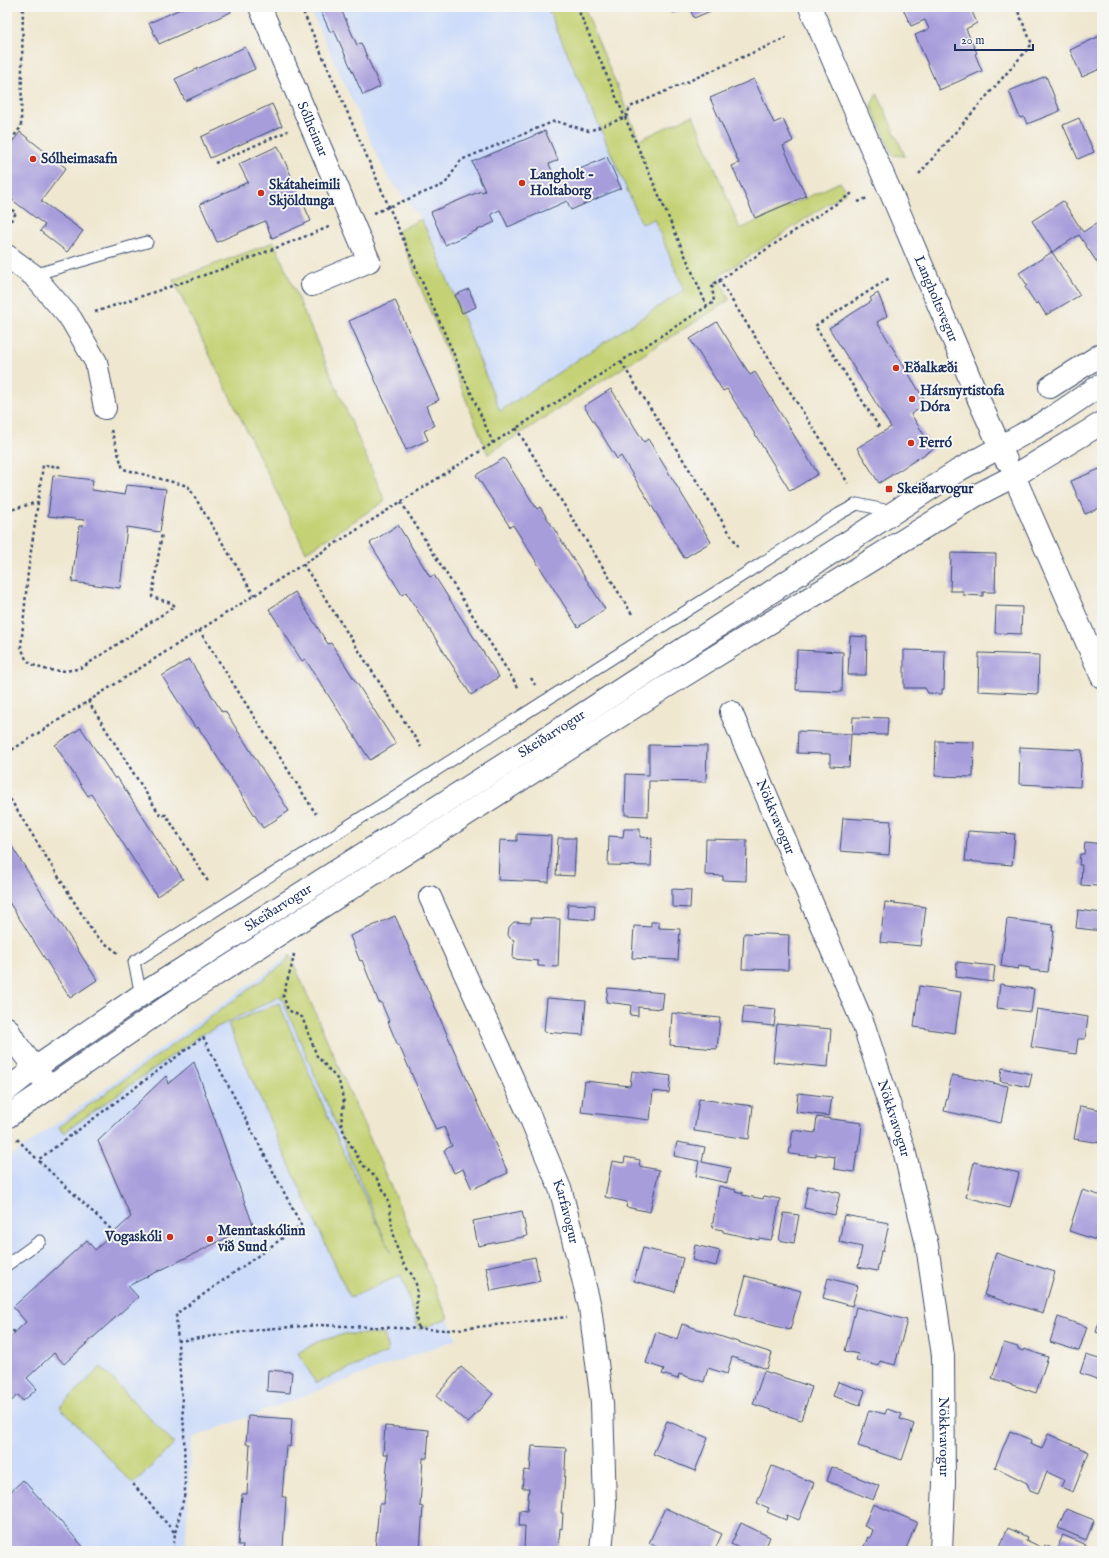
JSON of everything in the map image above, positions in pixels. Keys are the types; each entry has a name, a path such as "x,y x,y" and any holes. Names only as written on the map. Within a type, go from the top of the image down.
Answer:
{"street":[{"name":"Sólheimar","path":"260,7 369,261 312,285"},
{"name":"Langholtsvegur","path":"810,7 1000,448 1014,476 1102,677"},
{"path":"7,256 33,274 71,319 96,362 105,408"},
{"path":"1050,387 1102,354"},
{"name":"Skeiðarvogur","path":"7,1090 35,1068 141,995 570,723 959,470 1050,419 1102,384"},
{"name":"Skeiðarvogur","path":"7,1117 184,995 664,688 975,496 1014,476 1102,423"},
{"name":"Nökkvavogur","path":"731,712 864,1026 904,1150 928,1245 943,1356 944,1483 941,1551"},
{"name":"Karfavogur","path":"430,897 531,1119 561,1191 590,1307 602,1403 605,1506 601,1551"},
{"path":"7,1028 49,1087"}],"lane":[{"path":"33,274 147,242"},
{"path":"141,995 134,962 839,514 857,504 895,512"},
{"path":"7,1265 40,1241"}],"path":[{"path":"7,145 21,127 23,7"},
{"path":"301,7 493,443"},
{"path":"577,7 707,306"},
{"path":"919,174 1032,44 1016,7"},
{"path":"373,214 445,184 461,160 555,121 589,130 626,117 630,107 786,38"},
{"path":"215,163 309,121"},
{"path":"7,753 714,302 712,285 854,192"},
{"path":"7,206 16,213 7,226"},
{"path":"71,319 225,268 351,218"},
{"path":"879,427 815,326 891,277"},
{"path":"719,280 848,482"},
{"path":"622,362 738,546"},
{"path":"105,408 123,469 188,486 254,595"},
{"path":"516,428 632,614"},
{"path":"63,467 43,465 28,572 21,647 26,658 31,663 51,670 67,671 83,667 175,606 171,603 152,597 162,532"},
{"path":"7,511 38,502"},
{"path":"401,502 518,687"},
{"path":"303,564 421,748"},
{"path":"199,630 316,814"},
{"path":"88,701 160,815 166,815 209,883"},
{"path":"7,794 91,929 98,938 121,955"},
{"path":"294,952 292,966 283,996 288,1010 302,1017 317,1056 339,1081 344,1103 341,1123 344,1133 360,1163 377,1179 385,1193 390,1208 392,1227 397,1248 404,1265 413,1276 417,1287 416,1318 419,1330"},
{"path":"38,1160 203,1037 301,1225 176,1314 184,1431 185,1493 172,1551"},
{"path":"17,1140 115,1233"},
{"path":"178,1341 264,1329 320,1325 450,1330 572,1317 590,1307"},
{"path":"7,1328 15,1332"},
{"path":"133,1484 175,1533"}],"shaded area":[{"path":"309,7 547,7 642,223 654,219 684,290 500,411 435,248 421,219 387,176"},
{"name":"Menntaskólinn við Sund","path":"290,955 457,1339 192,1438 185,1551 7,1551 7,1159"}],"green space":[{"path":"547,7 584,7 639,140 693,115 740,229 840,182 846,192 719,276 729,300 488,454 398,231 421,219 435,248 500,411 684,290 654,219 642,224"},
{"path":"877,93 905,156 893,155 871,106"},
{"path":"274,242 385,501 306,552 173,280"},
{"path":"290,955 448,1318 419,1330 401,1275 350,1298 284,1153 228,1024 279,1003 334,1131 391,1253 281,996 201,1035 63,1133 59,1127 284,964"},
{"path":"345,1334 384,1334 388,1352 316,1383 298,1353 317,1342"},
{"path":"101,1367 174,1444 133,1484 60,1407"}],"building":[{"path":"185,7 229,7 231,12 159,44 149,23"},
{"path":"319,7 340,7 357,45 361,43 380,87 363,95 334,30 330,32"},
{"path":"671,7 687,7 673,13"},
{"path":"689,7 720,7 694,18"},
{"path":"902,7 970,7 977,23 966,29 977,53 975,54 982,71 939,90 915,35 929,29 925,20 911,26"},
{"path":"1102,35 1102,68 1082,77 1070,50"},
{"path":"245,47 255,69 185,101 175,79"},
{"path":"1046,76 1060,111 1027,124 1024,117 1020,118 1009,91"},
{"path":"754,79 774,123 783,119 793,141 783,146 806,196 755,218 732,166 739,163 710,98"},
{"path":"272,104 282,126 210,158 201,137"},
{"path":"1079,118 1094,152 1078,159 1063,125"},
{"path":"545,131 558,160 549,164 557,182 559,181 558,179 607,157 621,188 571,210 567,201 508,227 500,210 491,214 495,222 445,245 431,212 481,191 485,191 472,162"},
{"path":"20,132 66,168 41,201 83,231 67,252 40,231 45,225 7,196 7,149"},
{"name":"Skátaheimili Skjöldunga","path":"278,146 311,221 272,238 265,221 217,242 200,204 248,182 239,164"},
{"path":"1063,201 1083,232 1102,220 1102,270 1079,235 1052,252 1032,221"},
{"path":"1052,252 1080,295 1046,315 1038,302 1036,304 1025,287 1027,285 1019,273"},
{"path":"469,289 476,307 462,313 455,295"},
{"path":"878,293 887,316 877,322 927,404 911,414 933,449 879,483 857,448 891,427 829,328 872,301 870,298"},
{"path":"395,300 439,400 426,406 434,426 424,431 428,440 406,450 349,321"},
{"path":"717,322 750,375 755,372 818,474 790,491 727,389 723,391 690,339"},
{"path":"611,389 644,442 648,439 711,542 684,558 621,456 617,459 584,406"},
{"path":"504,458 537,509 540,507 605,609 578,627 513,525 510,527 476,475"},
{"path":"1102,468 1102,507 1085,514 1071,481"},
{"path":"53,475 93,480 92,490 124,495 126,485 166,489 160,532 127,527 120,588 72,582 79,526 83,526 84,520 48,516"},
{"path":"398,525 430,577 434,575 499,677 471,695 406,592 402,595 370,543"},
{"path":"951,553 996,554 995,592 983,592 983,596 963,595 963,591 950,591"},
{"path":"295,592 328,644 331,643 396,744 370,760 305,659 302,661 269,609"},
{"path":"996,606 1022,607 1021,634 995,633"},
{"path":"850,636 867,637 866,675 848,675"},
{"path":"797,650 843,652 842,692 796,690"},
{"path":"904,650 945,651 944,689 942,689 942,694 928,693 925,688 904,688"},
{"path":"979,653 1039,655 1038,694 978,691"},
{"path":"189,659 222,712 225,711 289,811 263,828 198,727 196,729 162,676"},
{"path":"853,717 888,718 887,735 852,734"},
{"path":"81,728 115,779 117,777 183,879 157,896 91,794 88,796 55,745"},
{"path":"798,731 851,734 849,767 830,766 830,754 797,753"},
{"path":"936,741 974,742 973,777 935,776"},
{"path":"649,745 707,746 706,782 649,781 648,816 625,815 626,774 649,775"},
{"path":"1020,747 1082,750 1080,787 1019,784"},
{"path":"843,818 891,821 889,855 840,851"},
{"path":"624,829 640,829 640,837 652,838 651,866 608,865 609,836 623,837"},
{"path":"968,831 1015,834 1012,865 965,861"},
{"path":"517,834 551,836 549,882 498,880 500,840 517,841"},
{"path":"558,838 576,838 574,876 556,875"},
{"path":"7,839 97,980 70,998 7,899"},
{"path":"706,839 747,840 746,881 723,880 723,876 705,875"},
{"path":"1085,842 1102,844 1102,884 1098,884 1098,886 1081,885 1082,865 1079,865 1080,854 1084,854"},
{"path":"672,889 691,890 690,908 672,907"},
{"path":"885,902 926,907 921,946 880,942"},
{"path":"568,904 595,905 594,920 567,918"},
{"path":"1078,910 1102,913 1102,931 1076,928"},
{"path":"395,916 508,1173 472,1189 463,1169 454,1173 444,1150 452,1146 444,1127 436,1130 399,1045 398,1046 381,1002 379,1003 362,960 360,961 350,936"},
{"path":"531,918 560,919 558,967 538,966 538,961 513,959 514,940 508,935 509,927 514,922 531,923"},
{"path":"1007,919 1053,925 1052,931 1054,931 1048,972 1030,970 1030,968 1019,966 1018,969 1001,966"},
{"path":"651,922 659,922 659,928 680,929 678,960 632,958 634,926 651,927"},
{"path":"744,933 789,935 788,970 742,969"},
{"path":"957,962 995,966 993,982 956,977"},
{"path":"1000,984 1034,989 1031,1012 997,1008"},
{"path":"919,986 961,992 955,1033 914,1027"},
{"path":"608,988 664,993 662,1009 638,1007 638,1016 630,1015 631,1005 606,1002"},
{"path":"547,998 586,1001 583,1035 544,1032"},
{"path":"744,1006 776,1009 774,1026 742,1023"},
{"path":"1037,1009 1088,1017 1085,1039 1078,1039 1076,1054 1031,1047"},
{"path":"672,1013 720,1018 717,1049 670,1045"},
{"path":"777,1024 831,1029 828,1067 773,1062"},
{"name":"Vogaskóli","path":"194,1062 253,1225 128,1286 138,1297 64,1364 54,1353 27,1378 37,1389 23,1401 18,1395 7,1405 7,1340 26,1322 13,1307 87,1240 95,1250 131,1217 98,1141 166,1076 168,1084"},
{"path":"1002,1068 1032,1074 1029,1087 1000,1081"},
{"path":"632,1071 671,1076 669,1093 653,1091 650,1120 581,1112 585,1081 630,1086"},
{"path":"952,1075 1008,1086 1001,1123 944,1111"},
{"path":"798,1093 832,1097 829,1116 796,1112"},
{"path":"699,1099 753,1106 749,1139 694,1131"},
{"path":"1080,1106 1102,1110 1102,1143 1074,1139"},
{"path":"817,1117 862,1123 859,1152 857,1152 854,1172 834,1169 835,1157 816,1154 816,1157 789,1154 793,1130 815,1133"},
{"path":"677,1142 705,1147 702,1162 730,1168 727,1183 696,1176 699,1161 674,1156"},
{"path":"625,1157 640,1160 639,1166 659,1170 650,1212 626,1207 627,1202 605,1197 612,1161 624,1163"},
{"path":"974,1162 1019,1173 1010,1208 966,1197"},
{"path":"719,1186 736,1190 735,1191 743,1193 742,1195 763,1199 764,1196 780,1199 771,1240 759,1238 759,1240 712,1228"},
{"path":"808,1186 840,1193 835,1215 804,1208"},
{"path":"1082,1190 1102,1196 1102,1242 1069,1231"},
{"path":"522,1211 527,1236 478,1246 473,1221"},
{"path":"784,1213 799,1215 794,1243 779,1240"},
{"path":"844,1215 889,1223 877,1271 858,1267 862,1247 839,1242"},
{"path":"695,1245 720,1251 716,1266 692,1260"},
{"path":"643,1248 683,1258 675,1292 634,1281"},
{"path":"996,1253 1055,1272 1043,1313 984,1295"},
{"path":"535,1257 540,1281 491,1291 486,1267"},
{"path":"746,1276 801,1291 790,1330 735,1315"},
{"path":"828,1278 858,1286 852,1306 823,1298"},
{"path":"856,1307 907,1320 895,1365 880,1361 879,1366 856,1360 858,1354 845,1351"},
{"path":"1102,1313 1102,1334 1096,1332"},
{"path":"1058,1317 1087,1327 1079,1351 1050,1342"},
{"path":"682,1324 772,1353 767,1369 732,1357 727,1374 708,1368 704,1382 679,1374 678,1379 662,1374 664,1369 646,1363 656,1332 677,1339"},
{"path":"1004,1343 1018,1347 1018,1349 1023,1351 1024,1349 1048,1357 1036,1393 992,1378"},
{"path":"1086,1355 1102,1360 1102,1381 1080,1373"},
{"path":"461,1367 493,1394 468,1423 436,1396"},
{"path":"268,1370 292,1372 290,1393 267,1391"},
{"path":"764,1371 812,1387 801,1420 753,1404"},
{"path":"838,1382 865,1391 860,1405 833,1396"},
{"path":"887,1409 902,1414 900,1419 914,1424 902,1460 858,1446 869,1410 885,1414"},
{"path":"248,1416 292,1419 290,1447 286,1446 282,1497 286,1497 283,1548 278,1548 278,1551 242,1551 243,1545 238,1545 242,1494 247,1494 250,1444 246,1444"},
{"path":"667,1421 708,1438 695,1471 653,1454"},
{"path":"385,1426 429,1430 427,1458 423,1458 420,1506 423,1507 420,1551 375,1551 379,1504 384,1504 388,1454 383,1454"},
{"path":"1010,1431 1031,1440 1030,1444 1042,1449 1048,1434 1089,1452 1073,1492 1061,1487 1064,1480 1047,1472 1038,1493 1030,1490 1027,1483 995,1467"},
{"path":"532,1446 566,1448 564,1490 561,1513 563,1513 562,1529 560,1528 558,1551 517,1551 517,1548 524,1549 525,1526 519,1526 520,1510 527,1511 529,1488 522,1488 524,1470 530,1471"},
{"path":"772,1466 814,1483 799,1520 787,1515 786,1520 767,1512 769,1508 757,1503"},
{"path":"832,1467 879,1486 873,1500 827,1481"},
{"path":"23,1480 87,1551 7,1551 7,1495"},
{"path":"873,1504 917,1522 905,1551 862,1551 873,1530 864,1526"},
{"path":"665,1508 722,1534 714,1551 667,1551 649,1543"},
{"path":"1066,1509 1094,1520 1086,1540 1058,1528"},
{"path":"741,1523 770,1537 764,1551 745,1551 731,1544"},
{"path":"1008,1528 1027,1537 1026,1540 1043,1548 1045,1545 1056,1550 1063,1535 1088,1546 1085,1551 998,1551"}],"place":[{"name":"Sólheimasafn","path":"33,159"},
{"name":"Langholt - Holtaborg","path":"522,183"},
{"name":"Skátaheimili Skjöldunga","path":"261,193"},
{"name":"Eðalkæði","path":"896,368"},
{"name":"Hársnyrtistofa Dóra","path":"912,399"},
{"name":"Ferró","path":"911,443"},
{"name":"Skeiðarvogur","path":"889,489"},
{"name":"Vogaskóli","path":"170,1237"},
{"name":"Menntaskólinn við Sund","path":"210,1239"}]}
